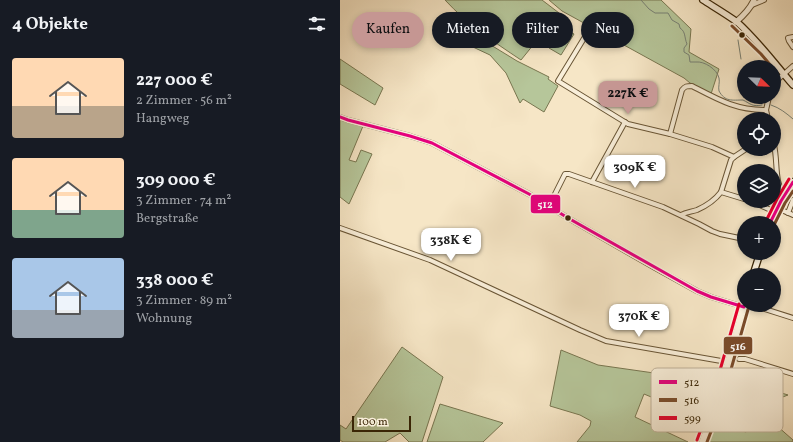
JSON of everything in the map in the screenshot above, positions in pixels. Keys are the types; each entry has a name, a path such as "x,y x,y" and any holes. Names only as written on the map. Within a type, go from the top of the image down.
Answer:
{"main road":[{"path":"703,0 736,22 765,51 793,85"},
{"path":"773,216 793,182"},
{"path":"725,368 742,312"},
{"path":"702,442 706,432"}],"street":[{"path":"736,22 748,10 753,2 764,0"},
{"path":"793,37 788,38 793,47"},
{"path":"581,43 558,81 625,122 712,147 734,157"},
{"path":"783,74 793,66"},
{"path":"670,134 684,87 692,86 721,102 737,107 753,110 766,110 767,104"},
{"path":"340,117 432,143 529,194 568,218 697,291 711,297 737,304"},
{"path":"592,182 625,122"},
{"path":"681,215 710,203 721,192 731,160 737,155"},
{"path":"775,156 778,178 781,191 784,196"},
{"path":"549,206 565,174 569,174 663,207 720,234 737,238"},
{"path":"721,192 737,197"},
{"path":"770,208 791,214 793,200"},
{"path":"340,228 430,260 465,278 606,341 727,362"},
{"path":"774,312 793,318"},
{"path":"739,360 745,359 774,368"},
{"path":"783,371 793,374"}],"green space":[{"path":"445,0 542,0 558,12 512,12 512,48 531,48 521,60 504,48 504,12 457,12"},
{"path":"549,0 661,0 691,29 689,52 719,69 711,94 629,48 634,48 634,12 581,12 581,21 573,17 573,12 562,11"},
{"path":"475,48 496,48 517,61 549,77 548,79 558,86 544,112 523,99 520,103 506,73 490,55"},
{"path":"549,48 565,48 561,55"},
{"path":"340,59 383,88 375,105 340,84"},
{"path":"340,120 363,126 349,160 356,162 361,150 372,154 349,204 340,197"},
{"path":"402,347 443,377 422,442 409,442 400,433 385,442 343,442 340,440 340,425 346,429"},
{"path":"561,350 598,365 651,373 651,397 644,394 635,417 651,425 651,432 667,432 688,442 577,442 590,426 591,421 580,415 550,406"},
{"path":"440,404 503,423 483,442 427,442"},
{"path":"783,431 793,440 792,442 707,442 710,432"}],"waterway":[{"path":"641,0 655,13 668,13 672,20 679,24 684,33 687,44 684,48 684,52 689,55 690,62 703,63 710,66 716,72 718,75 719,91 721,95 729,100 743,100 750,104 759,106 762,105"},
{"path":"738,40 741,59"},
{"path":"771,105 780,109 793,119"}],"transit line":[{"name":"516","path":"732,26 766,60"},
{"name":"512","path":"340,117 432,143 529,194 568,218 697,291 737,305"},
{"name":"599","path":"768,216 789,179"},
{"name":"512","path":"774,216 793,182"},
{"name":"516","path":"778,216 793,191"},
{"name":"599","path":"721,368 737,311"},
{"name":"516","path":"731,368 747,312"},
{"name":"599","path":"697,440 700,432"},
{"name":"516","path":"707,442 711,432"}]}
